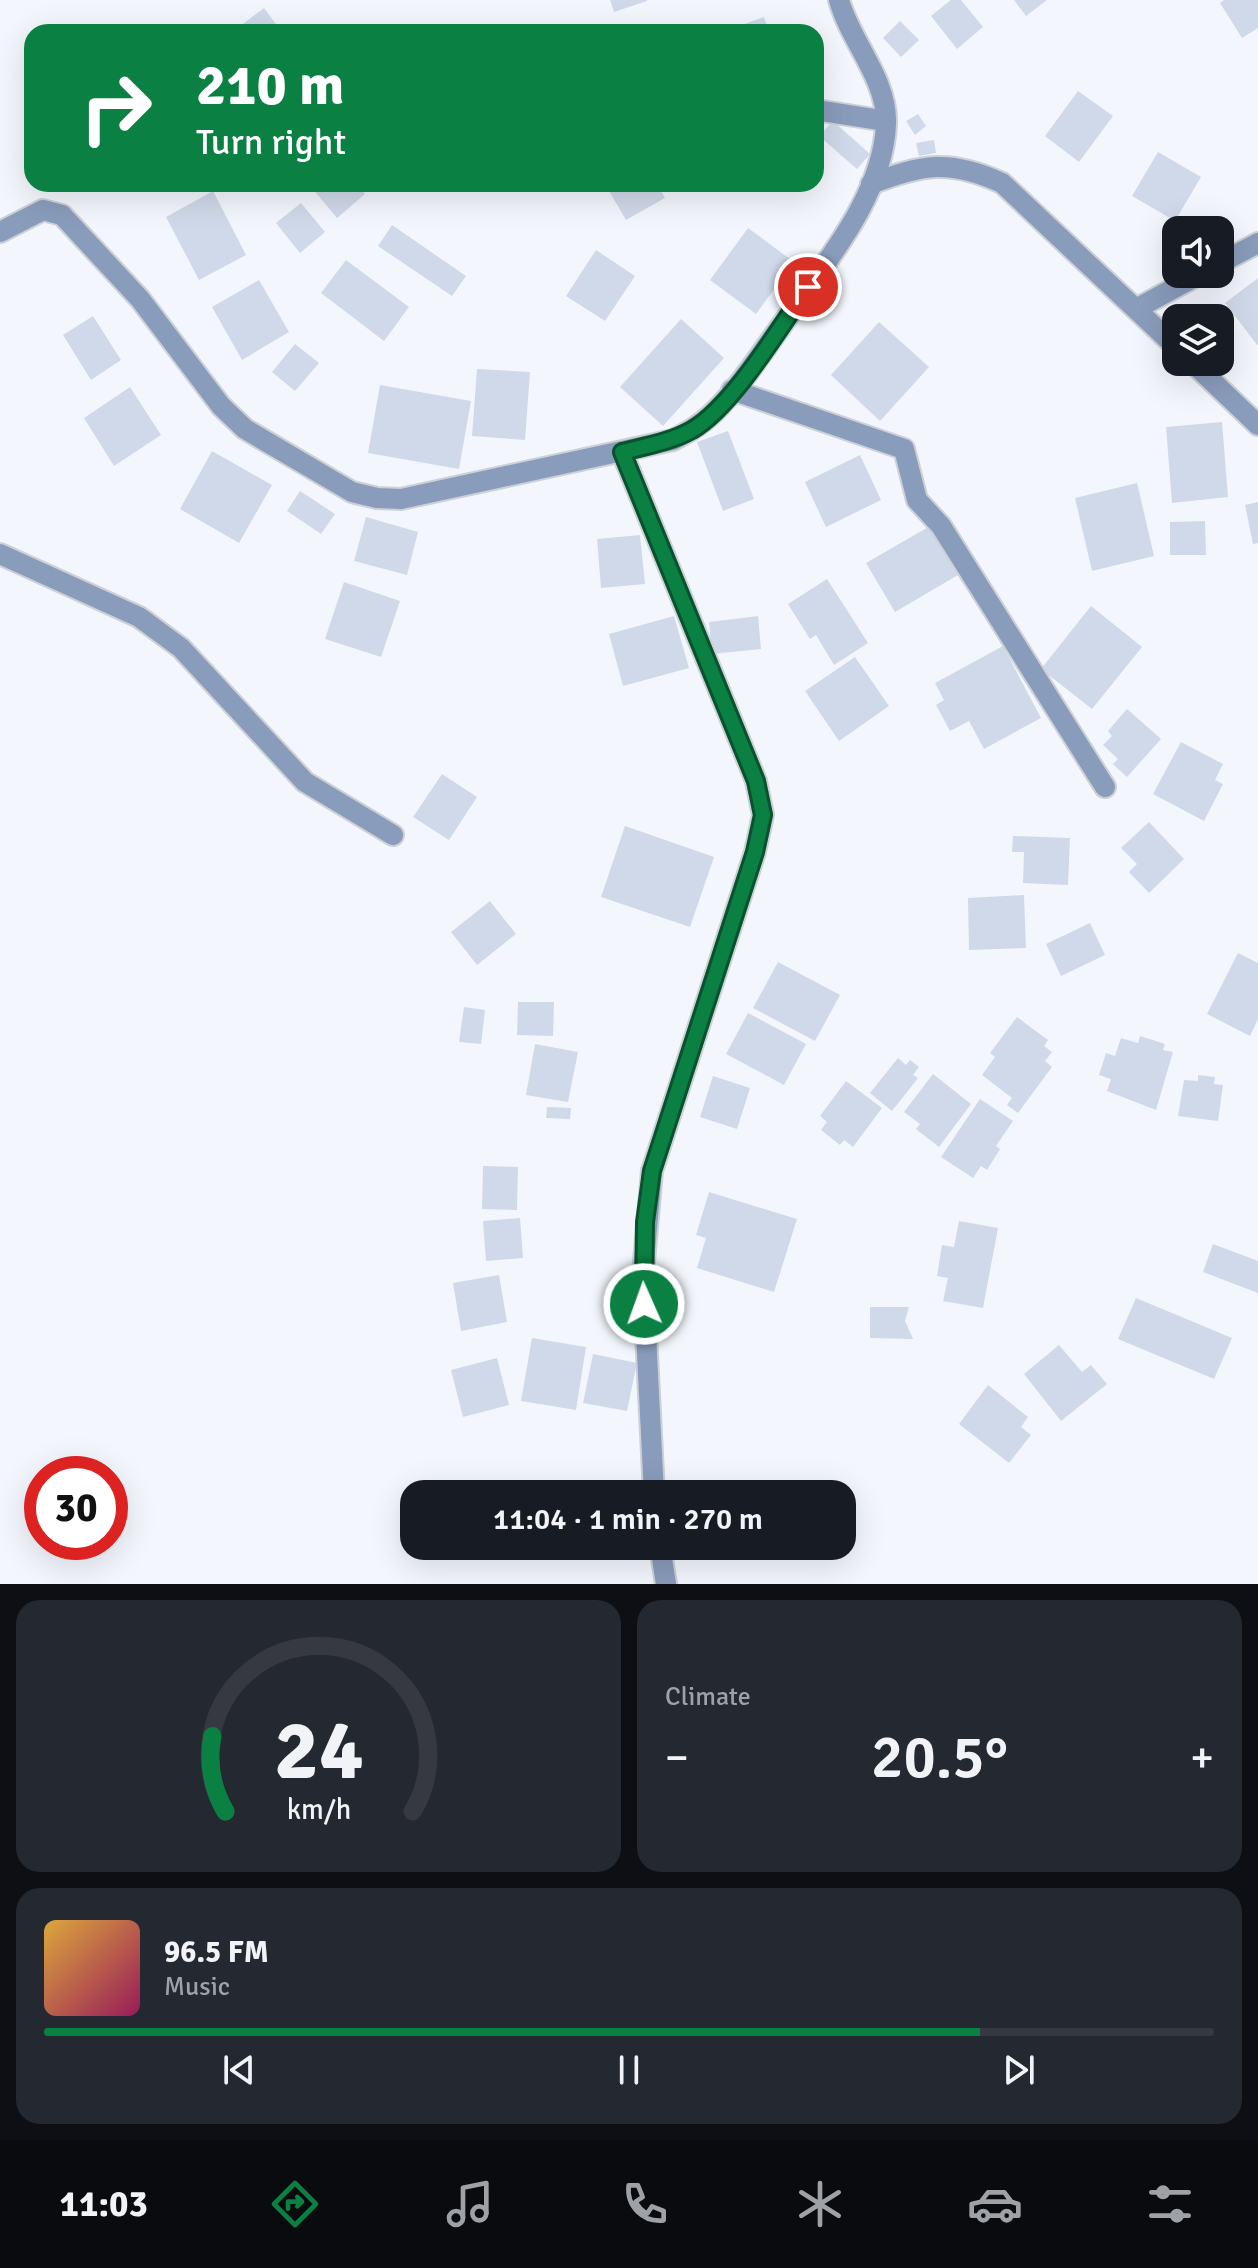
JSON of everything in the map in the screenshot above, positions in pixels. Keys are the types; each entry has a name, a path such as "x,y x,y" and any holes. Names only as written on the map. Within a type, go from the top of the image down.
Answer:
{"street":[{"path":"0,232 43,210 62,215 140,299 232,418 352,492 377,498 401,499 673,440 695,428 732,390 841,240 871,184 886,121 883,97 839,0"},
{"path":"824,111 886,121"},
{"path":"871,184 915,167 952,168 980,173 1002,183 1162,334"},
{"path":"1234,256 1258,243"},
{"path":"1136,309 1174,288"},
{"path":"1207,376 1258,425"},
{"path":"732,390 904,449 917,500 941,526 1105,787"},
{"path":"622,452 756,781 763,815 755,852 652,1171 643,1273 653,1480"},
{"path":"0,554 139,617 181,648 305,782 393,835"},
{"path":"662,1560 666,1584"}],"building":[{"path":"610,0 647,0 647,1 614,12"},
{"path":"951,0 961,0 983,27 957,49 931,16"},
{"path":"1014,0 1047,0 1026,16"},
{"path":"1224,0 1258,0 1258,28 1242,38 1220,3"},
{"path":"264,8 276,24 243,24"},
{"path":"764,17 766,24 744,24"},
{"path":"900,21 919,40 901,57 883,38"},
{"path":"1078,91 1113,116 1079,162 1045,136"},
{"path":"918,114 926,126 915,135 906,121"},
{"path":"833,121 870,154 857,169 824,140 824,131"},
{"path":"934,140 936,153 919,156 916,143"},
{"path":"1158,152 1201,177 1178,216 1166,216 1132,196"},
{"path":"214,192 246,255 199,280 166,217"},
{"path":"315,192 363,192 365,194 337,218"},
{"path":"610,192 662,192 665,198 626,220"},
{"path":"301,203 325,232 300,253 276,223"},
{"path":"392,225 466,276 452,296 378,246"},
{"path":"748,228 794,262 756,314 710,280"},
{"path":"596,250 635,276 605,321 566,296"},
{"path":"346,260 409,307 384,341 321,293"},
{"path":"1258,278 1258,346 1234,315 1234,304 1225,303"},
{"path":"259,280 289,332 242,360 212,307"},
{"path":"93,316 121,360 91,380 63,335"},
{"path":"681,319 724,358 663,426 620,387"},
{"path":"879,322 929,367 880,421 831,375"},
{"path":"295,344 319,363 295,391 272,372"},
{"path":"477,369 530,372 525,440 472,436"},
{"path":"380,385 471,401 459,469 368,453"},
{"path":"130,387 161,435 114,466 84,418"},
{"path":"1222,422 1228,497 1172,503 1166,427"},
{"path":"728,431 754,499 723,511 697,442"},
{"path":"212,451 272,485 239,543 180,509"},
{"path":"860,455 881,500 826,527 805,482"},
{"path":"1137,483 1154,556 1092,571 1075,498"},
{"path":"300,491 335,514 321,534 287,511"},
{"path":"1258,502 1258,543 1253,544 1245,505"},
{"path":"366,517 418,532 407,575 354,561"},
{"path":"1205,521 1206,555 1170,555 1170,522"},
{"path":"930,526 958,575 895,612 866,563"},
{"path":"640,535 645,584 601,588 597,539"},
{"path":"827,579 868,643 834,665 816,635 810,639 788,604"},
{"path":"344,582 400,601 381,657 325,639"},
{"path":"1091,606 1142,647 1092,709 1041,669"},
{"path":"674,616 689,668 623,686 609,634"},
{"path":"758,616 761,649 712,654 709,622"},
{"path":"1003,646 1041,718 984,749 969,721 950,731 936,705 944,700 935,683"},
{"path":"855,657 889,706 839,741 805,691"},
{"path":"1127,709 1161,739 1127,777 1113,764 1118,759 1103,745 1112,736 1108,731"},
{"path":"1181,742 1223,764 1215,780 1223,784 1204,821 1153,794"},
{"path":"442,774 477,797 449,840 413,817"},
{"path":"1149,822 1184,859 1149,893 1129,872 1137,864 1121,848"},
{"path":"625,826 714,857 690,927 601,897"},
{"path":"1013,836 1070,838 1068,885 1023,883 1024,852 1012,852"},
{"path":"1024,895 1026,948 969,950 968,898"},
{"path":"490,901 516,934 477,965 451,932"},
{"path":"1090,923 1105,955 1061,976 1046,944"},
{"path":"1238,953 1258,963 1258,1019 1250,1036 1207,1014"},
{"path":"778,962 840,995 815,1041 753,1008"},
{"path":"518,1002 554,1002 553,1036 517,1035"},
{"path":"464,1007 485,1010 481,1044 459,1042"},
{"path":"748,1013 806,1044 784,1085 726,1054"},
{"path":"1017,1017 1048,1040 1044,1046 1052,1052 1045,1061 1052,1067 1018,1113 1007,1105 1012,1098 982,1075 995,1057 990,1053"},
{"path":"1140,1036 1165,1044 1163,1050 1173,1052 1156,1110 1107,1091 1111,1079 1099,1075 1106,1053 1115,1056 1121,1038 1138,1043"},
{"path":"535,1044 578,1052 568,1102 526,1095"},
{"path":"898,1058 906,1065 910,1060 919,1067 913,1075 918,1078 892,1111 870,1093"},
{"path":"933,1074 971,1104 939,1147 916,1129 920,1124 904,1112"},
{"path":"1198,1075 1215,1077 1214,1084 1223,1085 1218,1121 1178,1116 1184,1080 1198,1081"},
{"path":"713,1076 750,1088 737,1129 700,1117"},
{"path":"846,1081 882,1108 853,1147 844,1140 840,1145 821,1130 827,1122 820,1116"},
{"path":"980,1099 1013,1121 996,1146 1000,1149 987,1170 981,1166 973,1178 941,1157"},
{"path":"547,1107 571,1108 570,1119 546,1118"},
{"path":"483,1166 518,1167 517,1210 482,1209"},
{"path":"709,1192 797,1219 774,1292 697,1268 706,1238 696,1235"},
{"path":"520,1218 523,1258 486,1261 483,1221"},
{"path":"959,1221 998,1228 983,1308 943,1301 948,1278 937,1276 942,1245 954,1247"},
{"path":"1213,1244 1258,1261 1258,1293 1203,1272"},
{"path":"499,1275 507,1322 461,1331 453,1283"},
{"path":"1136,1298 1232,1338 1214,1379 1118,1339"},
{"path":"870,1307 909,1307 905,1321 913,1339 870,1338"},
{"path":"532,1338 586,1347 576,1410 521,1401"},
{"path":"1059,1345 1082,1372 1091,1365 1107,1384 1061,1421 1024,1374"},
{"path":"593,1354 637,1363 627,1411 583,1403"},
{"path":"497,1358 509,1405 463,1417 451,1370"},
{"path":"988,1385 1028,1417 1021,1427 1031,1435 1009,1463 959,1424"}],"route":[{"path":"644,1304 645,1222 652,1171 755,852 763,815 756,781 622,452 673,440 716,411 808,287"}]}
